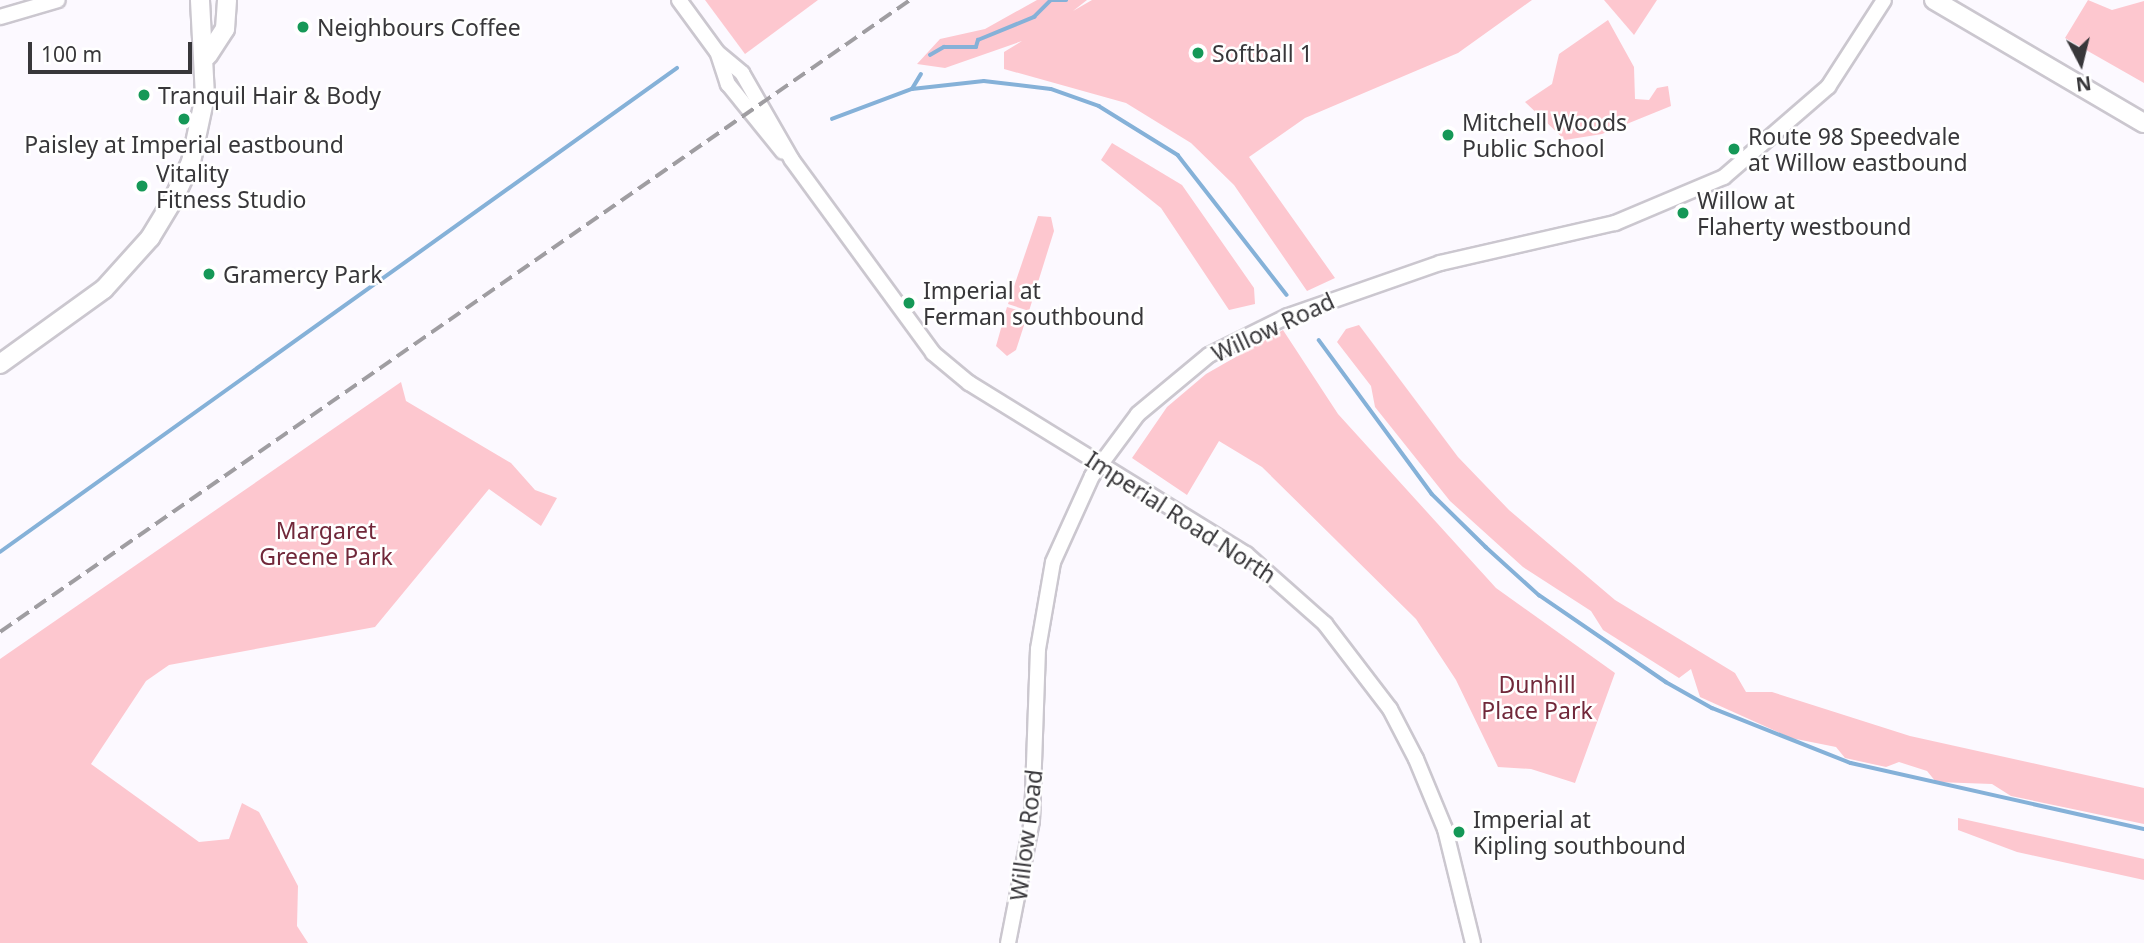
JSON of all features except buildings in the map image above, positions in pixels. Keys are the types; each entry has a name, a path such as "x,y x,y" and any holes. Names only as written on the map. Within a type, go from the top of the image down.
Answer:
{"main road":[{"path":"0,364 104,289 150,238 191,162 208,55 200,0"},
{"path":"208,55 225,29 226,0"},
{"path":"1934,0 2144,123"}],"street":[{"path":"0,17 58,0"},
{"name":"Imperial Road North","path":"678,0 717,52 742,73 792,160 933,353 969,383 1246,554 1288,586 1358,663 1390,709 1436,801 1473,943"},
{"name":"Willow Road","path":"1008,943 1032,821 1042,606 1067,524 1101,464 1167,387 1262,327 1440,262 1615,223 1724,177 1828,87 1884,0"}],"green space":[{"path":"705,0 818,0 745,54"},
{"path":"1037,0 1087,0 1073,11 1092,0 1532,0 1458,53 1305,118 1249,157 1335,278 1307,291 1234,185 1191,143 1126,103 1004,69 1004,52 1022,41 945,68 917,64 940,39 985,29"},
{"path":"1604,0 1657,0 1634,35"},
{"path":"2088,0 2112,10 2144,1 2144,83 2065,38"},
{"path":"1608,20 1634,67 1635,99 1649,100 1657,88 1668,86 1671,106 1602,134 1565,140 1525,102 1552,84 1559,54"},
{"path":"1112,143 1182,185 1254,288 1255,304 1229,310 1161,208 1101,160"},
{"path":"1038,216 1051,217 1054,231 1029,311 1008,304"},
{"path":"1007,307 1028,313 1016,350 1007,356 996,346"},
{"path":"1359,325 1458,457 1509,510 1615,600 1735,673 1746,692 1772,692 1910,736 2144,788 2144,824 2011,796 1992,784 1936,782 1927,771 1899,762 1886,767 1845,758 1836,747 1791,738 1700,697 1691,669 1679,678 1603,630 1591,611 1523,567 1450,501 1375,407 1371,386 1337,342 1346,329"},
{"name":"Dunhill Place Park","path":"1283,330 1338,414 1496,588 1615,673 1575,783 1531,769 1498,767 1456,680 1416,619 1262,467 1219,441 1187,495 1132,458 1167,407 1206,374"},
{"name":"Margaret Greene Park","path":"401,382 406,401 511,463 535,490 557,498 541,526 489,489 375,627 169,665 146,681 91,764 199,842 229,839 242,803 259,812 298,886 297,926 308,943 0,943 0,659"},
{"path":"1958,818 2144,859 2144,880 2017,852 1958,830"}],"waterway":[{"path":"1051,0 1066,0"},
{"path":"930,55 944,47 976,47 978,40 1034,17 1051,0"},
{"path":"0,552 677,68"},
{"path":"912,89 921,74"},
{"path":"832,119 912,89 984,81 1051,89 1099,106 1178,155 1287,295"},
{"path":"1319,340 1432,494 1539,595 1666,682 1712,708 1851,763 2144,829"}],"railway":[{"path":"0,632 910,0"}],"place":[{"name":"Neighbours Coffee","path":"303,27"},
{"name":"Softball 1","path":"1198,53"},
{"name":"Tranquil Hair & Body","path":"144,95"},
{"name":"Paisley at Imperial eastbound","path":"184,119"},
{"name":"Mitchell Woods Public School","path":"1448,135"},
{"name":"Route 98 Speedvale at Willow eastbound","path":"1734,149"},
{"name":"Vitality Fitness Studio","path":"142,186"},
{"name":"Willow at Flaherty westbound","path":"1683,213"},
{"name":"Gramercy Park","path":"209,274"},
{"name":"Imperial at Ferman southbound","path":"909,303"},
{"name":"Imperial at Kipling southbound","path":"1459,832"}]}
